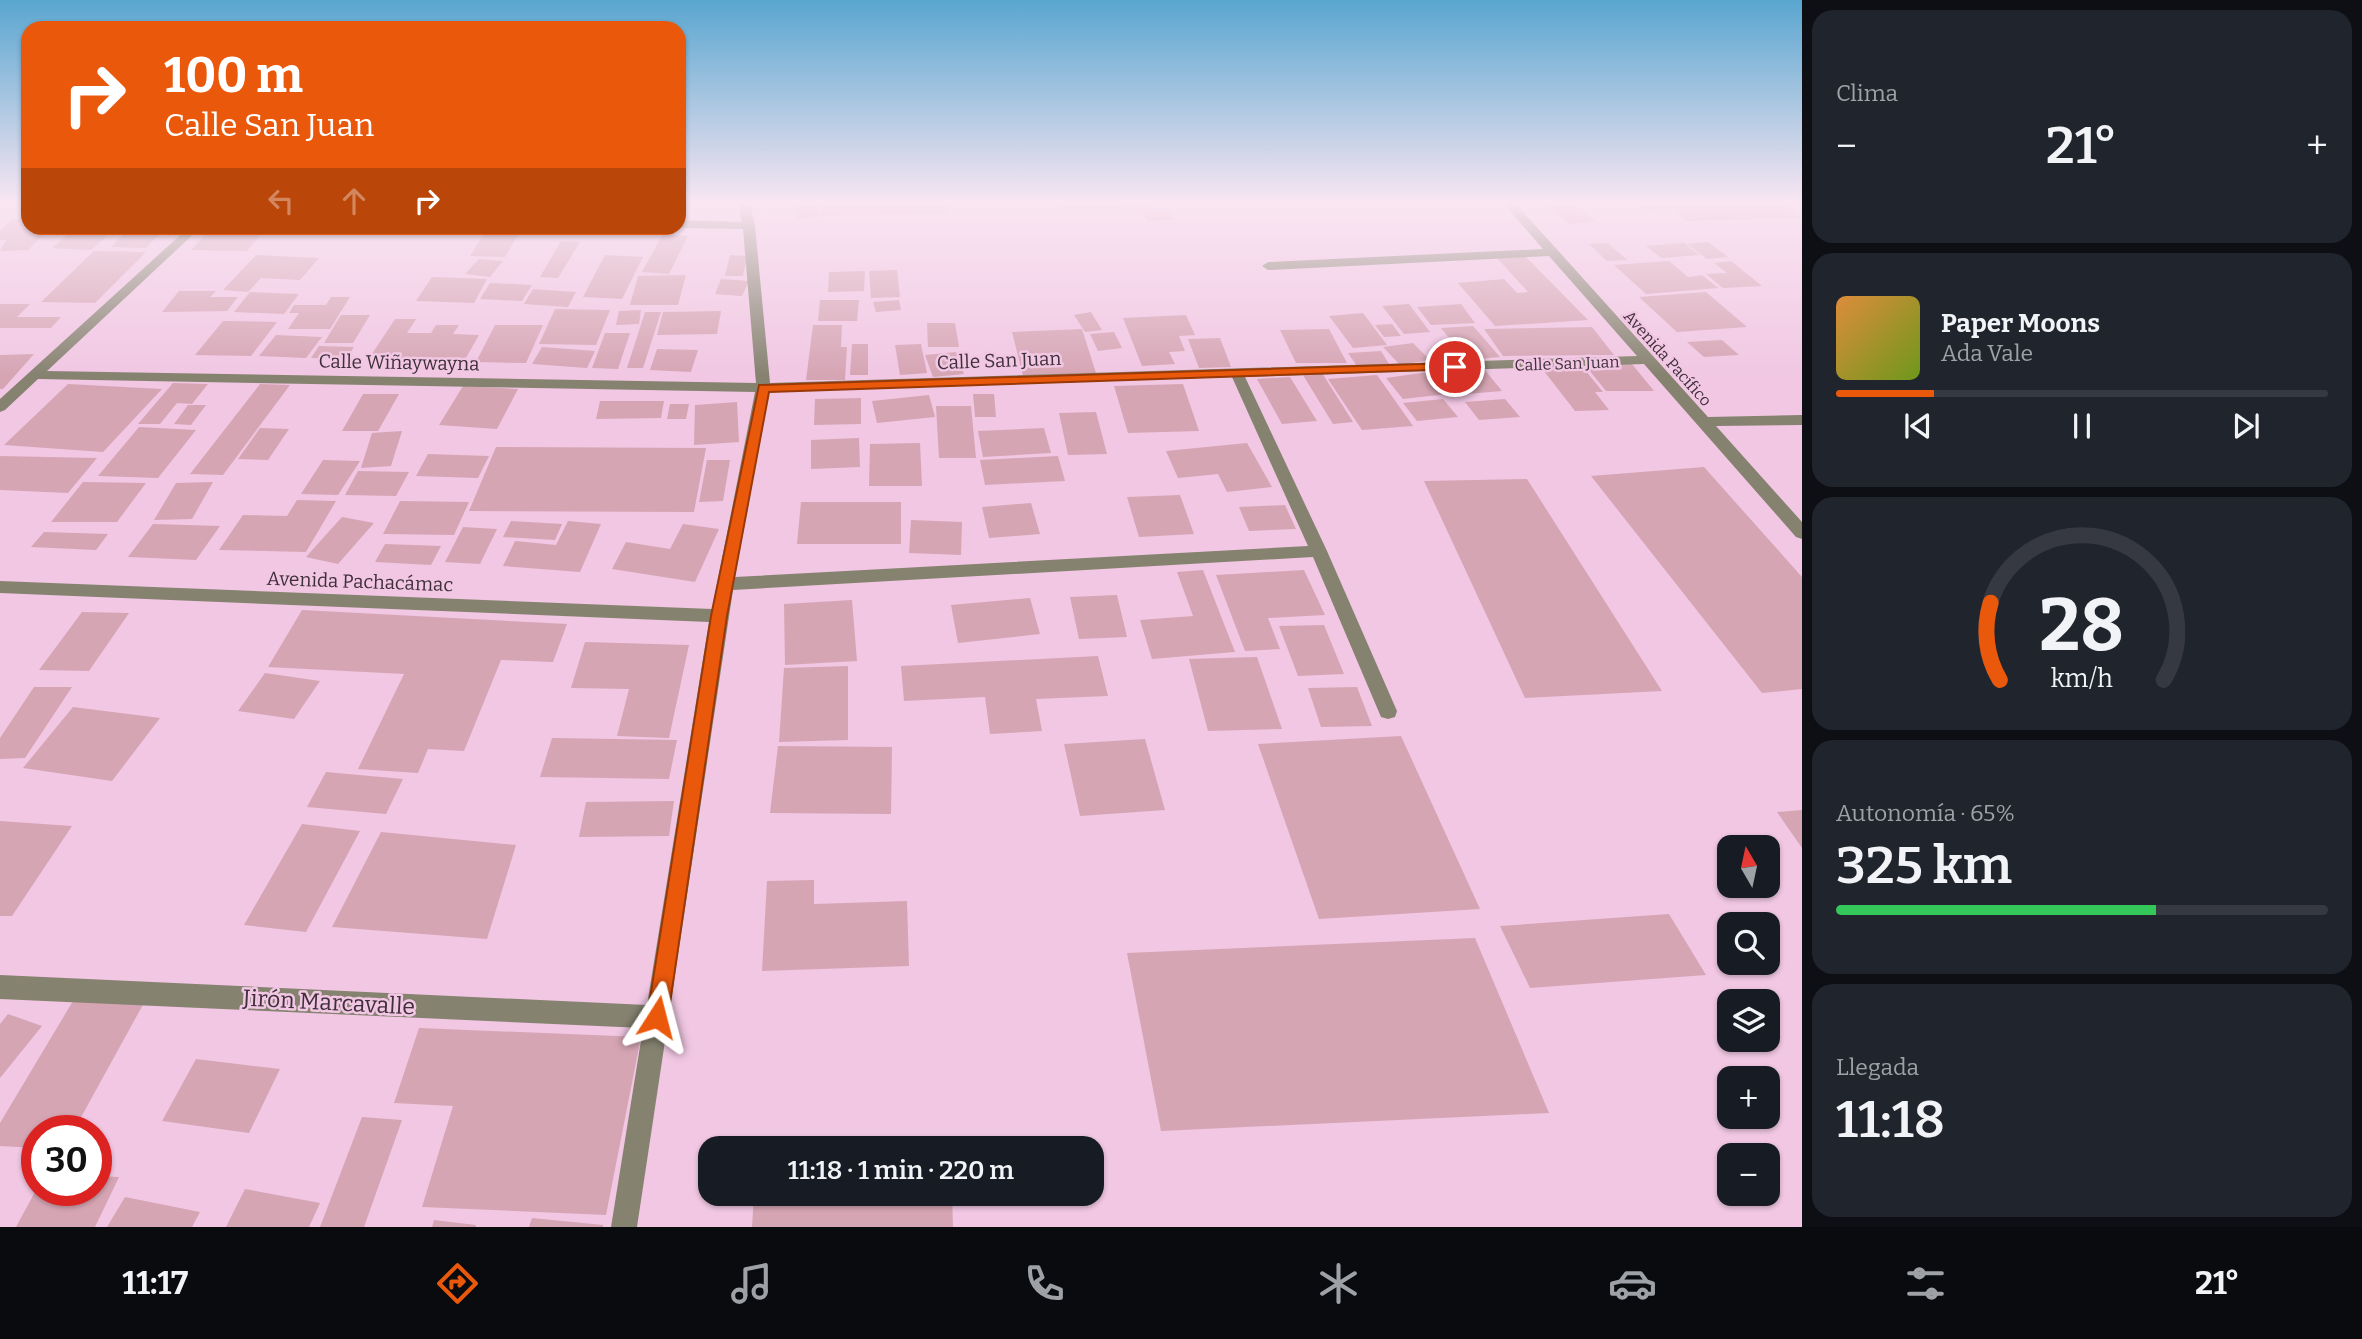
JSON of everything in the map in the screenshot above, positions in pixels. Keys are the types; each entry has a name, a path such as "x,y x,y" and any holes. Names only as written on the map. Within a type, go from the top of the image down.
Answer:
{"street":[{"path":"0,407 157,261"},
{"path":"624,1227 719,616 763,388 752,261"},
{"path":"1268,266 1364,261"},
{"name":"Avenida Pacífico","path":"1560,261 1802,533"},
{"name":"Calle San Juan","path":"763,388 1646,360"},
{"name":"Calle Wiñaywayna","path":"33,374 763,388"},
{"path":"1237,374 1319,551 1388,711"},
{"path":"1702,422 1802,420"},
{"path":"725,584 1319,551"},
{"name":"Avenida Pachacámac","path":"0,587 719,616"},
{"name":"Jirón Marcavalle","path":"0,988 657,1017"}],"building":[{"path":"83,261 137,261 95,303 41,302"},
{"path":"250,261 316,261 300,280 261,278 248,292 223,290"},
{"path":"477,261 503,261 490,277 465,274"},
{"path":"549,261 568,261 558,278 540,277"},
{"path":"602,261 641,261 622,299 583,297"},
{"path":"648,261 675,261 669,274 642,272"},
{"path":"729,261 746,261 743,276 725,276"},
{"path":"1500,261 1530,261 1588,320 1495,326 1458,283 1504,279 1517,293 1528,292"},
{"path":"1669,261 1688,277 1702,275 1718,288 1646,294 1614,265"},
{"path":"1731,261 1762,286 1723,288 1706,274 1727,273 1714,263"},
{"path":"897,270 900,297 871,298 869,271"},
{"path":"865,271 864,291 828,292 829,272"},
{"path":"686,275 678,305 630,305 638,276"},
{"path":"432,277 487,279 474,303 416,301"},
{"path":"721,279 749,281 742,296 715,294"},
{"path":"490,283 532,285 522,301 480,299"},
{"path":"533,289 576,292 568,307 524,304"},
{"path":"179,291 216,291 210,297 238,297 227,311 162,312"},
{"path":"250,292 299,294 284,314 234,312"},
{"path":"1706,292 1747,327 1677,332 1639,297"},
{"path":"331,297 350,297 330,329 288,329 299,313 289,313 294,305 326,305"},
{"path":"820,300 859,300 857,321 818,321"},
{"path":"899,300 901,310 876,312 873,302"},
{"path":"0,304 30,304 17,317 61,317 51,328 0,328"},
{"path":"1409,304 1430,332 1404,334 1382,306"},
{"path":"1461,304 1475,323 1431,325 1417,307"},
{"path":"555,309 610,310 596,345 539,344"},
{"path":"641,310 639,324 616,325 619,311"},
{"path":"721,311 717,334 657,335 663,312"},
{"path":"645,312 661,312 643,368 627,368"},
{"path":"1091,312 1102,330 1085,332 1074,315"},
{"path":"1363,313 1387,345 1353,348 1329,316"},
{"path":"341,315 370,315 353,343 324,343"},
{"path":"1186,315 1195,335 1179,336 1185,351 1169,352 1175,364 1142,366 1123,318"},
{"path":"395,319 416,319 407,333 431,333 436,325 459,325 453,334 479,335 463,363 368,360"},
{"path":"223,321 277,322 251,356 195,355"},
{"path":"927,323 955,323 959,347 928,347"},
{"path":"1392,324 1401,336 1384,337 1375,325"},
{"path":"495,325 543,325 526,363 476,362"},
{"path":"813,325 842,325 841,347 847,347 845,380 806,380"},
{"path":"1473,326 1500,357 1467,360 1441,328"},
{"path":"1592,327 1614,355 1503,356 1484,329"},
{"path":"1082,329 1096,373 1023,376 1012,332"},
{"path":"1329,329 1347,363 1296,363 1280,330"},
{"path":"1114,332 1122,348 1098,351 1090,334"},
{"path":"605,333 630,333 618,369 592,368"},
{"path":"276,335 322,337 306,358 259,356"},
{"path":"1220,338 1231,367 1199,368 1188,339"},
{"path":"1722,340 1739,355 1704,357 1687,342"},
{"path":"1413,343 1430,360 1400,365 1383,347"},
{"path":"852,344 868,344 868,375 850,375"},
{"path":"921,344 927,373 900,375 895,345"},
{"path":"319,346 354,347 346,359 311,358"},
{"path":"542,347 595,351 587,368 532,364"},
{"path":"657,349 698,350 691,372 650,370"},
{"path":"1381,351 1389,364 1357,366 1348,353"},
{"path":"956,352 964,374 933,377 925,355"},
{"path":"34,354 3,389 0,389 0,355"},
{"path":"1632,364 1654,391 1606,391 1585,365"},
{"path":"1581,365 1603,392 1595,392 1609,410 1575,411 1540,366"},
{"path":"1484,369 1502,391 1455,395 1438,373"},
{"path":"1428,372 1447,394 1403,399 1386,378"},
{"path":"1322,373 1353,422 1333,424 1303,375"},
{"path":"1377,375 1413,426 1362,430 1328,379"},
{"path":"1290,377 1317,421 1282,424 1257,379"},
{"path":"173,383 208,384 192,404 177,403 160,424 138,424"},
{"path":"68,384 162,389 103,452 4,445"},
{"path":"260,384 290,385 223,475 190,474"},
{"path":"1183,384 1199,431 1128,433 1114,386"},
{"path":"463,386 518,389 497,429 439,425"},
{"path":"363,394 399,394 378,431 342,431"},
{"path":"973,394 994,394 996,417 975,417"},
{"path":"929,395 935,417 877,423 872,401"},
{"path":"861,398 861,424 814,425 815,399"},
{"path":"1443,399 1458,417 1417,421 1403,403"},
{"path":"1505,399 1520,417 1479,420 1465,402"},
{"path":"600,401 664,401 661,418 596,419"},
{"path":"737,402 739,442 694,445 695,405"},
{"path":"670,404 689,404 686,419 667,419"},
{"path":"188,405 206,405 191,425 174,424"},
{"path":"936,406 971,406 976,458 939,458"},
{"path":"1096,412 1107,454 1068,455 1059,413"},
{"path":"139,427 196,430 158,478 98,476"},
{"path":"260,428 289,429 268,460 238,459"},
{"path":"1044,428 1051,453 983,457 978,431"},
{"path":"402,431 391,466 361,468 372,433"},
{"path":"859,438 860,467 811,469 811,440"},
{"path":"920,443 922,486 869,486 870,444"},
{"path":"1247,443 1272,487 1227,492 1218,474 1178,478 1166,451"},
{"path":"496,447 706,448 694,512 469,511"},
{"path":"428,454 489,456 478,478 416,476"},
{"path":"0,456 97,458 68,493 0,490"},
{"path":"1058,456 1065,481 985,485 980,460"},
{"path":"323,460 360,461 338,495 301,494"},
{"path":"707,460 730,460 723,501 699,502"},
{"path":"1704,467 1802,577 1802,689 1762,693 1591,476"},
{"path":"358,471 409,472 396,496 345,495"},
{"path":"1527,479 1662,691 1525,698 1424,481"},
{"path":"83,482 146,483 117,522 51,522"},
{"path":"213,482 192,519 154,520 176,483"},
{"path":"1180,495 1194,534 1139,537 1127,497"},
{"path":"297,500 336,501 306,552 219,550 243,515 287,516"},
{"path":"400,501 469,502 454,535 383,534"},
{"path":"801,502 901,502 901,544 797,544"},
{"path":"1031,503 1040,534 989,538 982,507"},
{"path":"1285,505 1296,529 1249,531 1239,507"},
{"path":"342,517 374,523 338,564 306,557"},
{"path":"911,520 962,522 961,555 909,553"},
{"path":"511,521 562,524 555,540 503,537"},
{"path":"568,521 601,524 580,572 503,566 515,541 556,545"},
{"path":"153,524 220,526 196,560 128,557"},
{"path":"683,524 719,529 695,582 612,569 626,542 670,549"},
{"path":"463,527 497,529 480,564 445,562"},
{"path":"44,532 108,534 96,550 31,547"},
{"path":"385,544 441,546 431,565 375,562"},
{"path":"1203,570 1235,652 1152,659 1140,620 1193,616 1177,572"},
{"path":"1304,570 1325,615 1268,618 1280,649 1245,651 1216,575"},
{"path":"1117,595 1127,637 1079,639 1070,597"},
{"path":"1030,598 1040,634 958,643 951,605"},
{"path":"852,600 857,661 785,665 784,604"},
{"path":"302,610 567,624 553,662 501,660 464,751 428,749 418,773 358,769 404,674 268,667"},
{"path":"82,612 129,613 89,671 39,670"},
{"path":"1324,625 1344,674 1298,676 1279,626"},
{"path":"585,642 689,645 669,738 617,736 629,689 571,688"},
{"path":"1098,656 1108,696 1036,699 1042,731 990,734 985,697 904,701 901,666"},
{"path":"1257,657 1282,729 1208,731 1189,659"},
{"path":"848,666 848,740 779,742 784,668"},
{"path":"265,673 320,681 294,719 238,711"},
{"path":"34,687 72,687 25,758 0,759 0,738"},
{"path":"1357,687 1372,726 1321,727 1308,688"},
{"path":"73,707 160,718 112,781 23,768"},
{"path":"1401,736 1480,909 1319,919 1258,744"},
{"path":"552,738 677,740 669,779 540,777"},
{"path":"1145,739 1165,810 1080,816 1064,744"},
{"path":"778,746 892,747 891,814 770,813"},
{"path":"326,772 403,779 386,814 307,807"},
{"path":"674,801 669,836 579,837 586,802"},
{"path":"1802,810 1802,848 1777,812"},
{"path":"0,821 72,826 12,916 0,916"},
{"path":"302,824 360,831 306,932 244,925"},
{"path":"381,832 516,845 487,939 332,927"},
{"path":"814,880 814,904 907,901 909,966 762,971 767,881"},
{"path":"1669,914 1706,975 1530,988 1500,926"},
{"path":"1475,938 1549,1113 1161,1131 1127,953"},
{"path":"76,996 145,1001 82,1115 21,1115 21,1147 0,1146 0,1123"},
{"path":"8,1014 42,1026 0,1078 0,1024"},
{"path":"419,1028 641,1037 606,1215 422,1207 453,1106 394,1103"},
{"path":"196,1059 280,1069 249,1133 162,1121"},
{"path":"362,1117 402,1120 364,1227 320,1227"},
{"path":"112,1177 119,1177 112,1192"},
{"path":"245,1189 320,1203 309,1227 226,1227"},
{"path":"125,1197 200,1212 192,1227 107,1227"},
{"path":"27,1206 105,1206 95,1227 16,1227"},
{"path":"753,1206 952,1206 953,1227 752,1227"},
{"path":"532,1218 603,1225 603,1227 529,1227"},
{"path":"434,1220 476,1225 476,1227 432,1227"}],"route":[{"path":"657,1017 719,616 763,388 1455,367"}]}
